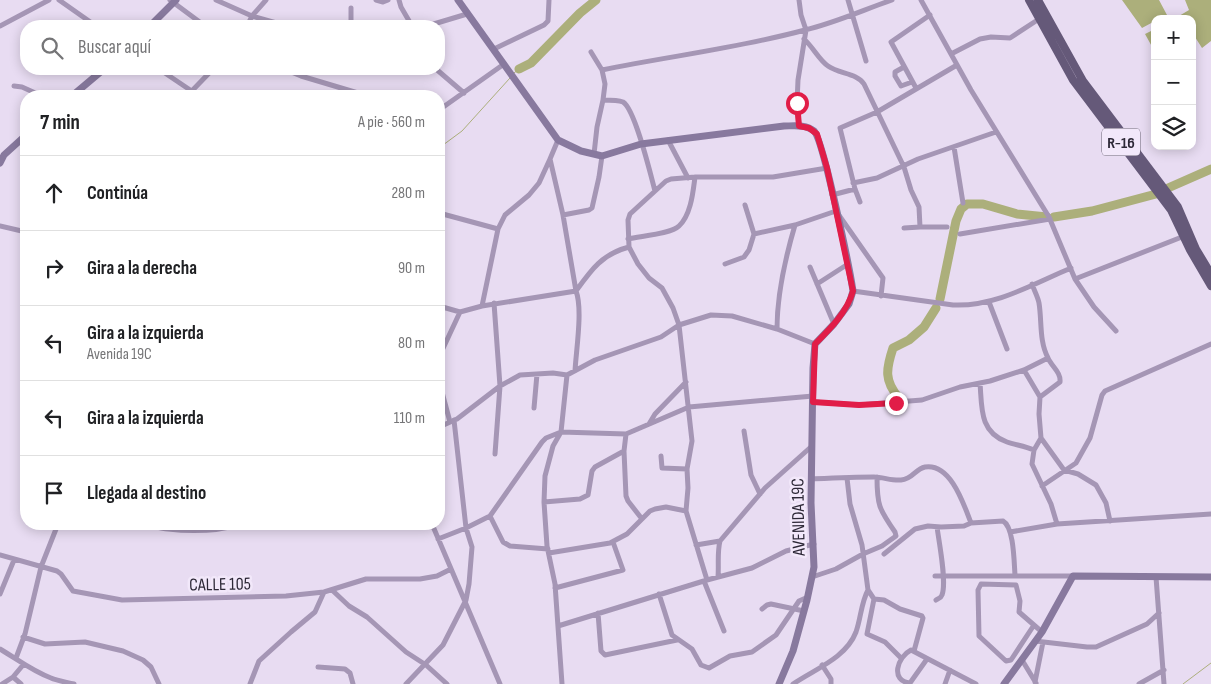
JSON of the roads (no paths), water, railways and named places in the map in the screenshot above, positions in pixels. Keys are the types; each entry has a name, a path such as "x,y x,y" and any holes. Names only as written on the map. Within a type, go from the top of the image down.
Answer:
{"main road":[{"name":"R-16","path":"1029,0 1083,81 1178,208 1187,235 1211,286"},
{"name":"R-16","path":"1038,0 1039,13"},
{"name":"R-16","path":"1187,235 1211,274"}],"street":[{"path":"0,26 49,0"},
{"path":"59,0 87,20"},
{"path":"216,0 266,20"},
{"path":"250,20 266,0"},
{"path":"376,0 383,2 388,0"},
{"path":"398,0 408,20"},
{"path":"445,424 452,421 500,386 520,375 553,373 567,375 595,360 661,337 679,325 711,316 732,316 777,329 815,344 834,324 849,304 853,291 827,168 817,134 809,128 799,126 668,140 641,144 598,155 581,151 558,140 526,98 494,49 458,0"},
{"path":"494,49 544,25 548,21 549,0"},
{"path":"799,126 798,80 806,30 801,15 800,0"},
{"path":"848,0 866,61"},
{"path":"602,70 648,60 712,50 806,30 852,14 875,3 892,0"},
{"path":"921,0 996,132 1050,219 1075,279 1094,307 1116,331"},
{"path":"156,20 173,1 197,20"},
{"path":"351,8 351,20"},
{"path":"951,54 980,39 991,37 1010,38 1039,13"},
{"path":"445,21 467,14"},
{"path":"916,88 891,42 930,15"},
{"path":"804,39 812,46 827,66 861,80 904,167 911,190 919,207 920,227"},
{"path":"563,215 592,208 599,177 597,127 604,100 605,84 602,70 591,52"},
{"path":"445,106 504,64"},
{"path":"860,202 854,186 840,128 877,112 957,64"},
{"path":"904,67 895,72 895,76 902,86 912,82"},
{"path":"79,90 97,75"},
{"path":"169,75 191,90"},
{"path":"193,90 207,75"},
{"path":"299,75 348,90"},
{"path":"443,75 464,93"},
{"path":"14,86 29,90"},
{"path":"604,100 625,103 635,123 655,191"},
{"path":"832,195 904,167 918,159 996,132"},
{"path":"482,306 498,230 505,215 539,184 558,140"},
{"path":"668,140 688,178"},
{"path":"0,163 4,156 20,141"},
{"path":"954,147 963,203"},
{"path":"550,159 563,215 578,297 578,331 574,371"},
{"path":"724,631 705,580 686,511 687,469 692,441 679,325 673,308 662,288 649,278 628,247 628,220 630,214 666,181 695,177 772,177 827,168"},
{"path":"628,239 669,231 679,226 692,204 695,177"},
{"path":"725,264 744,257 749,250 754,234 745,206"},
{"path":"754,234 795,226 836,211"},
{"path":"836,211 883,278 881,296"},
{"path":"445,215 498,230"},
{"path":"960,234 1050,219"},
{"path":"0,226 20,231"},
{"path":"777,329 777,307 789,245 795,226"},
{"path":"904,228 947,227"},
{"path":"1075,279 1187,235"},
{"path":"445,308 460,312 494,303 576,291 593,268 614,251 628,247"},
{"path":"817,284 848,264"},
{"path":"810,267 834,324"},
{"path":"853,291 966,306 989,302 1071,268"},
{"path":"1032,284 1039,303 1040,323 1048,358 1060,375 1060,382 1040,398"},
{"path":"989,302 1007,348"},
{"path":"494,303 500,386 495,454"},
{"path":"445,345 460,312"},
{"name":"AVENIDA 19C","path":"779,684 793,651 814,567 812,446 815,344"},
{"path":"1042,486 1076,464 1090,438 1102,394 1105,391 1211,344"},
{"path":"438,539 490,516 542,442 546,438 562,432 626,434 689,407 813,399 859,405 922,400 960,387 1024,370 1048,358"},
{"path":"1024,370 1040,398 1041,438 1064,470 1078,474 1096,485 1106,503 1110,521"},
{"path":"534,408 537,374"},
{"path":"562,684 555,588 548,551 544,476 553,446 562,432 567,375"},
{"path":"649,424 655,414 686,382"},
{"path":"980,383 982,413 986,427 997,438 1034,450"},
{"path":"406,684 442,644 466,600 469,584 472,547 466,528 452,421 445,399"},
{"path":"744,431 751,475 760,494"},
{"path":"626,434 624,451 626,496 642,518"},
{"path":"1041,438 1034,450 1032,464 1051,504 1056,524"},
{"path":"718,577 718,549 720,541 760,494 812,446"},
{"path":"544,502 580,499 588,495 592,471 595,467 624,451"},
{"path":"662,456 662,468 687,469"},
{"path":"812,479 877,477 901,480 912,477 918,470 924,468 937,470 953,482 971,523"},
{"path":"812,577 836,569 882,546 896,536 879,506 877,477"},
{"path":"847,478 850,504 862,545 868,590 874,599 867,634 885,642 901,658"},
{"path":"490,516 503,542 510,546 548,551 613,542 627,534 642,518 655,509 666,508 686,511"},
{"path":"1010,532 1056,524 1211,514"},
{"path":"884,554 904,539 912,530 928,526 964,526 971,523 1003,520 1008,525 1010,532 1015,575"},
{"path":"936,600 943,593 943,576 937,527"},
{"path":"16,658 41,567 56,530"},
{"path":"178,530 223,530"},
{"path":"434,530 466,600 500,684"},
{"path":"696,545 720,541"},
{"path":"555,588 622,570 613,542"},
{"path":"558,626 705,580 752,568 786,551 814,544"},
{"name":"CALLE 105","path":"0,555 57,571 73,591 122,600 286,596 324,592 366,579 420,579 437,576 451,569"},
{"path":"0,594 14,560"},
{"path":"935,576 1211,577"},
{"path":"1036,683 1039,642 1042,632 1073,576"},
{"path":"1156,577 1164,684"},
{"path":"1034,625 1011,660 1006,661 978,636 979,586 981,584 1016,585 1020,601 1019,612 1034,625 1042,632"},
{"path":"332,590 349,606 367,617 406,652 424,663 447,684"},
{"path":"794,684 842,654 850,645 868,590"},
{"path":"250,684 259,661 315,612 324,592"},
{"path":"659,594 669,629 678,640 692,649 701,665 709,668 730,656 752,652 776,634 799,601 808,597"},
{"path":"874,599 893,603 900,609 922,616 923,621 914,651"},
{"path":"762,609 771,604 804,611"},
{"path":"598,613 601,651 605,655 678,640"},
{"path":"1039,642 1087,647 1096,646 1147,624 1159,613"},
{"path":"23,637 45,644 85,642 124,650 143,660 151,668 159,684"},
{"path":"1004,684 1022,660 1039,642"},
{"path":"0,649 52,679 74,684"},
{"path":"927,659 910,683 904,682 901,679 898,673 901,658 909,651 914,651 976,684"},
{"path":"1022,660 1036,683"},
{"path":"2,684 13,677 23,664"},
{"path":"822,665 831,679 831,684"},
{"path":"318,667 345,669 350,673 353,684"},
{"path":"945,684 950,670"},
{"path":"1140,684 1164,670"},
{"path":"13,677 21,684"}],"waterway":[{"path":"519,69 531,63 580,13 596,0"},
{"path":"514,73 519,69"},
{"path":"445,144 462,131 510,78"},
{"path":"1168,188 1211,169"},
{"path":"1054,217 1092,211 1156,194"},
{"path":"940,299 956,221 961,209 967,204 983,204 1017,214 1047,217"},
{"path":"899,398 891,386 888,374 893,348 909,340 924,327 936,308"},
{"path":"1183,684 1211,663"}]}
